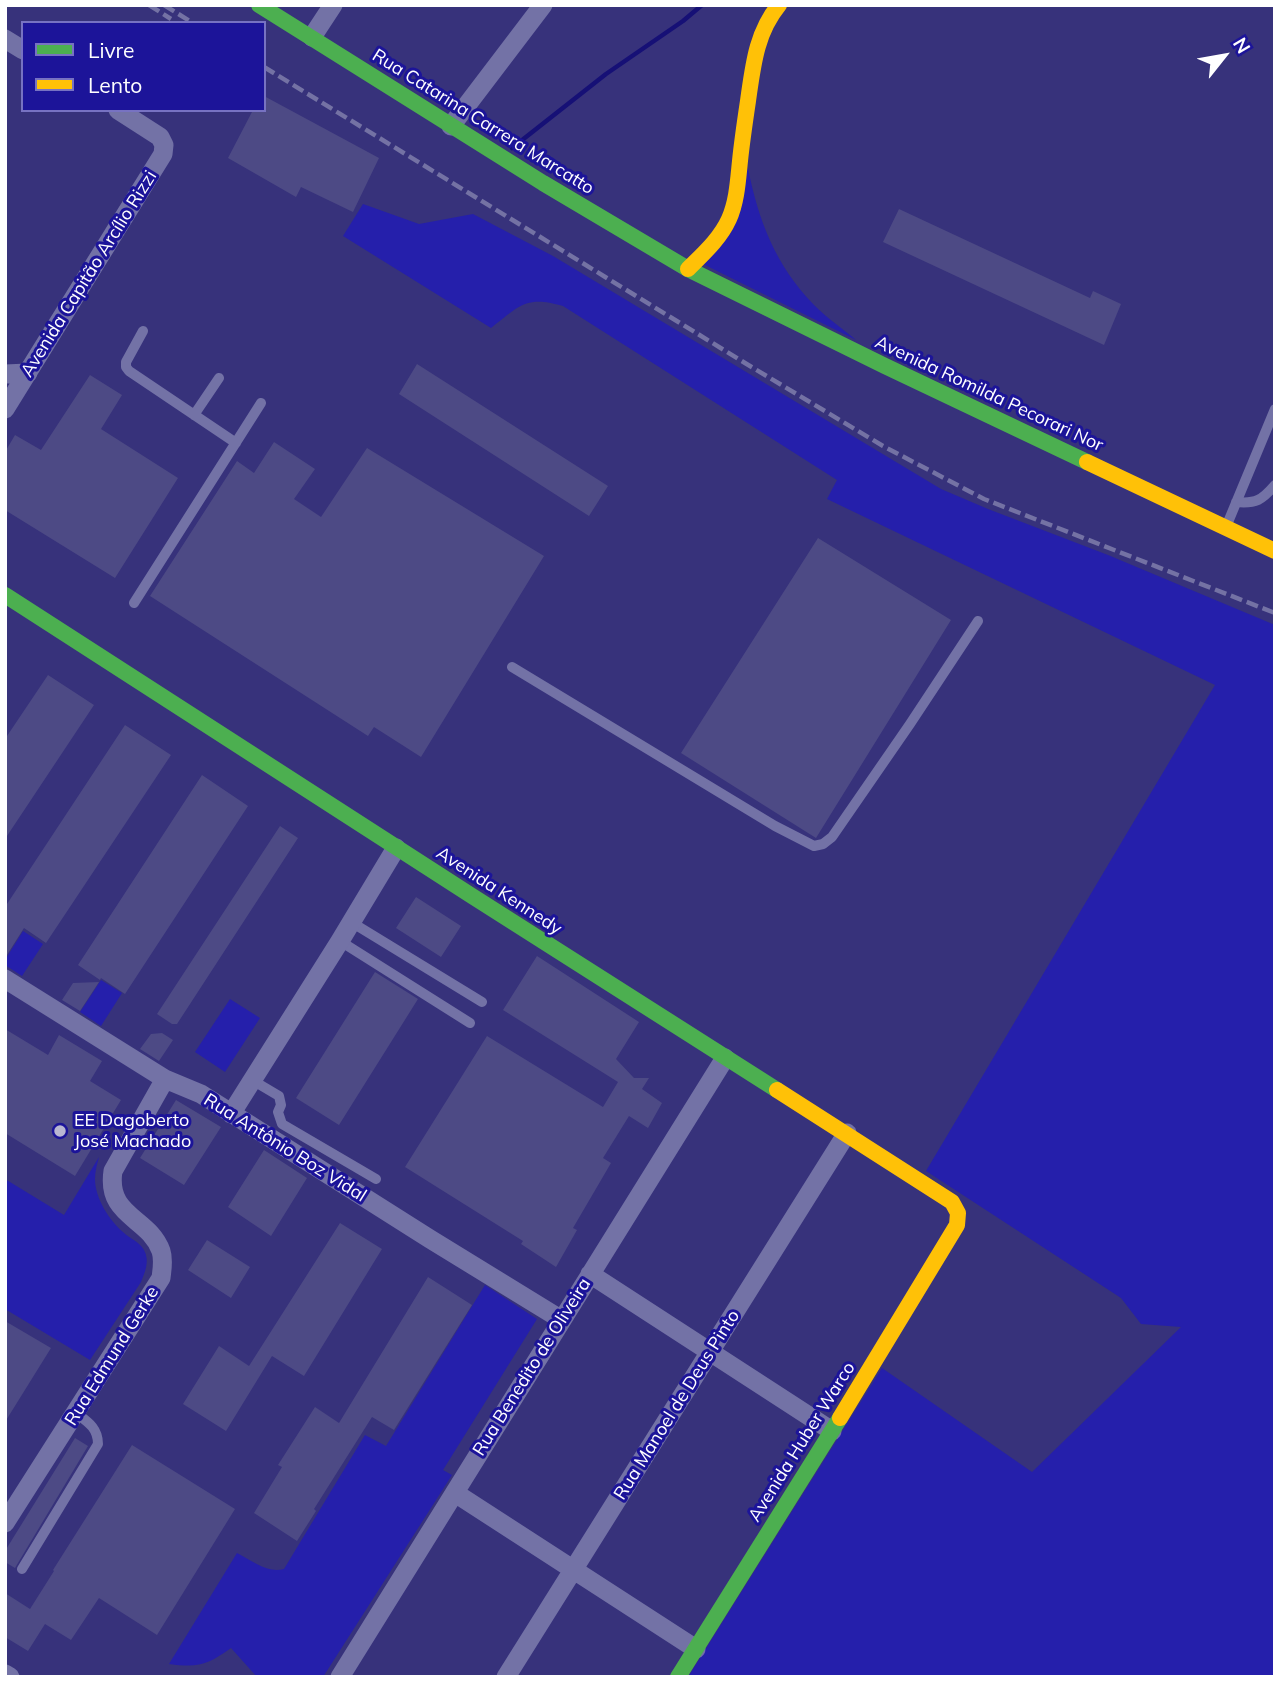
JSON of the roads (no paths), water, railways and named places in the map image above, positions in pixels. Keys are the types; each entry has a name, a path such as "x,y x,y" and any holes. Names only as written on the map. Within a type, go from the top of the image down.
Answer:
{"street":[{"name":"Rua Catarina Carrera Marcatto","path":"260,5 543,183 688,269"},
{"path":"312,37 333,5"},
{"path":"451,126 543,5"},
{"path":"688,269 713,244 730,218 737,195 754,55 762,32 779,5"},
{"path":"5,39 21,49"},
{"name":"Avenida Capitão Arcílio Rizzi","path":"5,409 163,154 161,137 121,112"},
{"name":"Avenida Romilda Pecorari Nor","path":"688,269 885,366 1275,551"},
{"path":"5,374 28,373"},
{"name":"Avenida Kennedy","path":"5,595 725,1058 848,1133 952,1202 959,1211 957,1225"},
{"path":"231,1114 396,848"},
{"name":"Rua Antônio Boz Vidal","path":"5,979 165,1079 201,1094 562,1320"},
{"name":"Rua Benedito de Oliveira","path":"340,1677 725,1058"},
{"name":"Rua Edmund Gerke","path":"5,1523 161,1278 161,1251 154,1238 121,1207 111,1185 113,1171 165,1079"},
{"name":"Rua Manoel de Deus Pinto","path":"506,1677 848,1133"},
{"name":"Avenida Huber Warco","path":"678,1677 957,1225"},
{"path":"590,1274 832,1431"},
{"path":"455,1493 696,1649"},
{"path":"5,1674 10,1677"}],"lane":[{"path":"143,331 125,366 236,443"},
{"path":"194,415 219,378"},
{"path":"134,603 261,403"},
{"path":"1226,528 1275,409"},
{"path":"1236,502 1252,504 1275,485"},
{"path":"512,667 775,826 814,846 823,844 832,837 978,621"},
{"path":"351,922 482,1002"},
{"path":"340,941 470,1023"},
{"path":"252,1080 279,1096 281,1105 278,1112 282,1124 376,1179"},
{"path":"22,1569 98,1444 92,1426 76,1413"}],"waterway":[{"path":"512,148 606,74 702,5"}],"railway":[{"path":"149,5 171,19"},
{"path":"164,5 190,21"},
{"path":"266,68 883,446 984,499 1275,613"}],"place":[{"name":"EE Dagoberto José Machado","path":"60,1131"}]}
